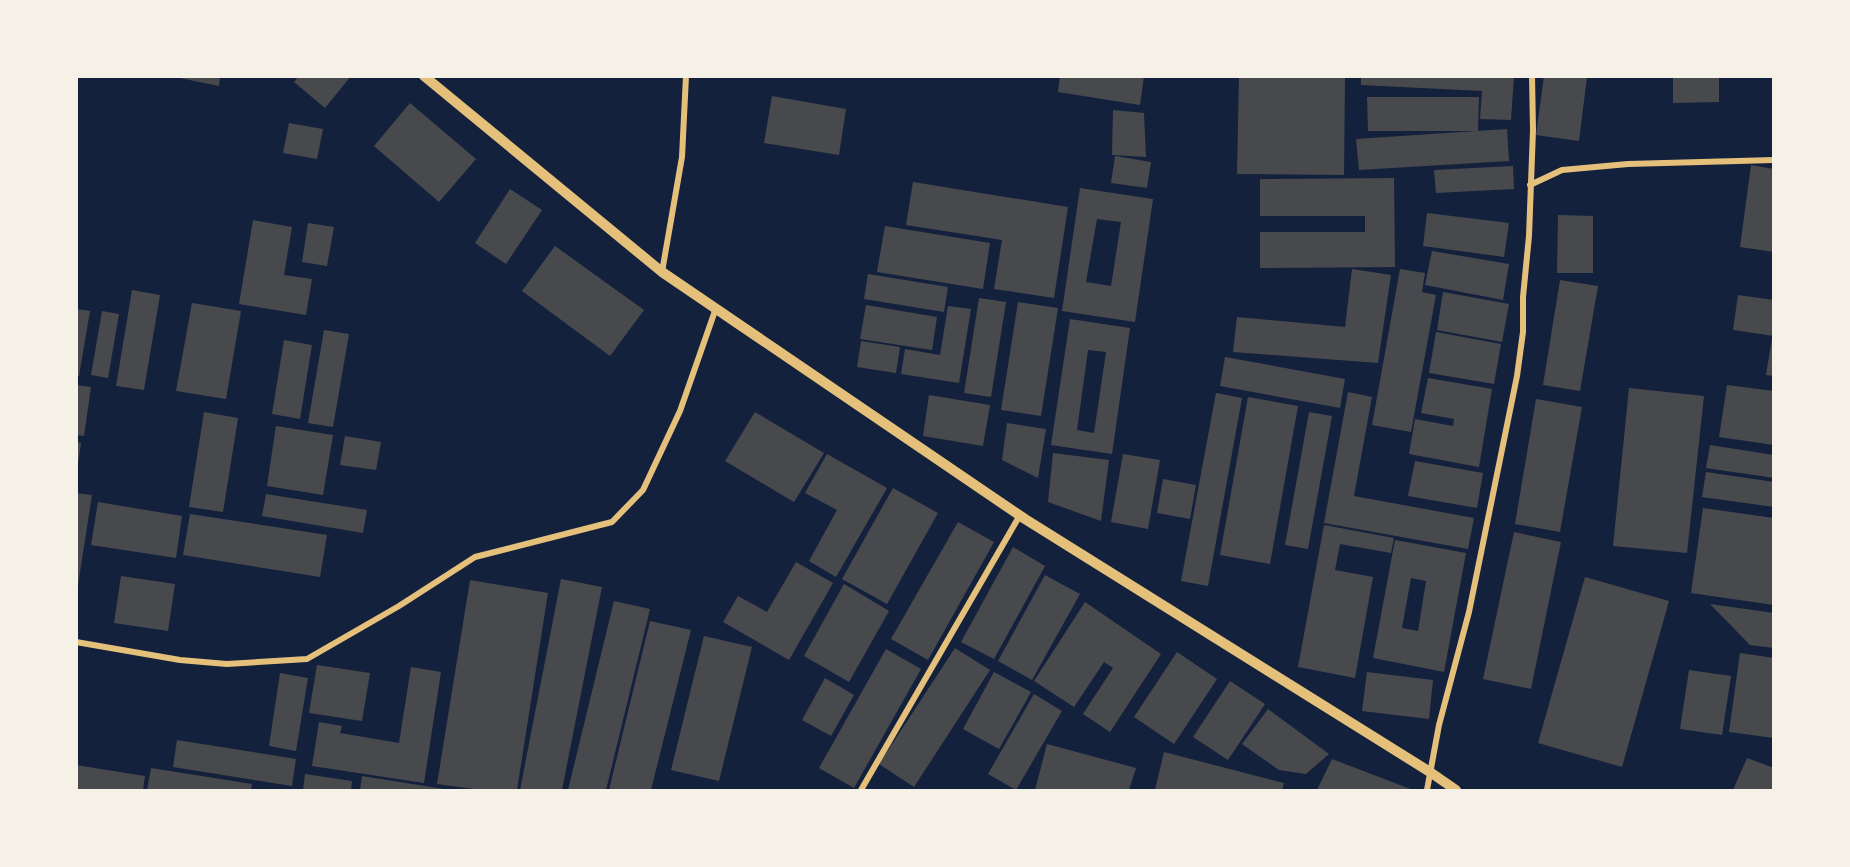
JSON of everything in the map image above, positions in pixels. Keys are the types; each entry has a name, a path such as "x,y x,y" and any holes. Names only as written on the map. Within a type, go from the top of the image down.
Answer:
{"street":[{"path":"424,76 662,272 1020,515 1456,790"},
{"path":"662,272 681,157 686,76"},
{"path":"1427,790 1439,724 1469,612 1517,376 1523,332 1523,297 1529,236 1532,76"},
{"path":"1530,185 1562,170 1628,164 1773,160"},
{"path":"76,642 180,660 227,664 307,659 399,606 475,557 612,522 643,490 680,411 716,308"},
{"path":"861,790 1020,515"}],"building":[{"path":"170,76 220,76 219,86"},
{"path":"299,76 351,76 325,108 294,82"},
{"path":"1060,76 1144,76 1140,105 1058,92"},
{"path":"1239,76 1345,76 1344,175 1237,174"},
{"path":"1361,76 1514,76 1511,120 1480,119 1482,91 1361,85"},
{"path":"1544,76 1587,77 1579,141 1536,135"},
{"path":"1673,76 1719,76 1719,102 1673,103"},
{"path":"772,96 846,109 839,155 764,143"},
{"path":"1367,97 1479,97 1478,131 1368,131"},
{"path":"410,103 476,159 439,202 374,146"},
{"path":"1113,110 1144,113 1146,157 1112,155"},
{"path":"289,123 323,129 317,159 283,153"},
{"path":"1507,129 1509,161 1359,170 1356,139"},
{"path":"1115,156 1151,162 1147,188 1111,183"},
{"path":"1751,165 1774,169 1774,252 1740,247"},
{"path":"1513,166 1514,189 1436,193 1434,170"},
{"path":"1394,178 1395,267 1260,268 1260,232 1365,232 1365,216 1260,216 1260,179"},
{"path":"913,182 1068,207 1054,298 994,289 1002,240 906,225"},
{"path":"1080,188 1153,199 1135,322 1062,311","holes":["1097,219 1121,222 1111,286 1086,282"]},
{"path":"510,189 542,210 506,264 475,243"},
{"path":"1427,213 1509,223 1504,257 1423,246"},
{"path":"1558,215 1593,216 1593,273 1557,273"},
{"path":"253,220 292,227 284,275 312,279 306,315 239,304"},
{"path":"308,223 334,227 327,266 302,262"},
{"path":"885,226 990,243 983,289 877,272"},
{"path":"555,246 644,310 610,356 522,291"},
{"path":"1432,251 1509,264 1503,300 1425,285"},
{"path":"1352,269 1391,275 1378,363 1233,352 1237,317 1345,327"},
{"path":"1400,269 1425,273 1422,292 1436,295 1411,432 1372,425"},
{"path":"868,274 948,287 944,312 864,299"},
{"path":"1560,280 1598,286 1580,391 1543,385"},
{"path":"132,290 160,295 144,390 116,386"},
{"path":"1443,292 1509,304 1502,342 1437,330"},
{"path":"1738,295 1774,300 1774,336 1733,330"},
{"path":"979,298 1006,302 991,397 964,393"},
{"path":"1018,302 1058,308 1041,416 1001,410"},
{"path":"192,303 241,311 226,399 176,391"},
{"path":"866,305 937,317 932,350 860,339"},
{"path":"948,306 971,309 959,383 901,374 905,349 940,355"},
{"path":"76,309 90,311 79,376 76,376"},
{"path":"102,311 119,314 108,378 91,375"},
{"path":"1070,319 1130,328 1112,454 1051,445","holes":["1088,350 1106,352 1094,433 1077,430"]},
{"path":"324,330 349,334 333,427 308,423"},
{"path":"1436,332 1501,344 1494,384 1429,373"},
{"path":"1772,338 1774,338 1774,376 1766,375"},
{"path":"284,340 312,345 300,419 272,414"},
{"path":"861,341 900,347 896,373 857,367"},
{"path":"1225,357 1345,379 1340,408 1220,386"},
{"path":"1428,378 1492,389 1479,467 1409,454 1415,419 1453,426 1454,419 1421,413"},
{"path":"76,385 91,387 84,436 76,435"},
{"path":"1727,385 1774,391 1774,445 1719,437"},
{"path":"1629,388 1704,396 1687,553 1613,546"},
{"path":"1348,392 1372,397 1354,496 1474,518 1468,549 1324,523"},
{"path":"1216,393 1242,398 1208,586 1181,581"},
{"path":"929,395 990,405 983,446 923,436"},
{"path":"1248,397 1298,406 1270,564 1220,555"},
{"path":"1536,399 1582,407 1560,532 1515,524"},
{"path":"204,412 238,418 223,512 189,507"},
{"path":"755,412 824,453 794,502 725,461"},
{"path":"1309,412 1332,416 1308,549 1285,545"},
{"path":"1007,423 1046,429 1038,478 1002,460"},
{"path":"276,426 333,435 323,495 267,486"},
{"path":"345,436 381,442 376,470 340,465"},
{"path":"76,442 81,443 78,464 76,464"},
{"path":"1710,445 1774,455 1774,478 1706,468"},
{"path":"1053,453 1109,460 1101,521 1048,502"},
{"path":"827,454 887,488 836,577 809,561 837,510 805,493"},
{"path":"1123,454 1160,460 1148,529 1111,522"},
{"path":"1415,461 1483,473 1477,508 1408,496"},
{"path":"1706,472 1774,482 1774,507 1702,497"},
{"path":"1163,479 1196,485 1190,519 1157,513"},
{"path":"893,488 938,513 887,604 842,579"},
{"path":"76,493 92,495 78,585 76,585"},
{"path":"266,494 367,510 363,533 262,516"},
{"path":"98,502 182,516 176,558 91,545"},
{"path":"1703,508 1774,518 1774,605 1691,593"},
{"path":"190,514 327,535 320,577 183,555"},
{"path":"958,522 994,542 928,660 891,639"},
{"path":"1324,525 1394,538 1391,553 1340,544 1335,570 1373,577 1355,678 1298,667"},
{"path":"1514,532 1561,542 1531,689 1483,679"},
{"path":"1395,540 1466,553 1444,672 1373,658","holes":["1411,578 1426,581 1418,631 1402,628"]},
{"path":"1013,547 1045,566 994,659 961,642"},
{"path":"796,562 833,583 789,660 723,622 738,596 767,612"},
{"path":"1045,575 1080,594 1032,680 998,661"},
{"path":"121,576 175,584 168,631 114,623"},
{"path":"1585,577 1669,601 1622,767 1538,743"},
{"path":"561,579 602,587 562,790 520,790"},
{"path":"470,580 548,593 517,790 481,790 437,784"},
{"path":"844,584 889,611 849,682 804,656"},
{"path":"614,601 650,609 606,790 568,790"},
{"path":"1085,602 1161,654 1110,732 1083,714 1113,668 1104,662 1074,707 1034,681"},
{"path":"1710,604 1774,613 1774,648 1750,645"},
{"path":"650,621 691,630 651,790 609,790"},
{"path":"704,636 752,647 719,781 671,770"},
{"path":"955,648 990,670 914,787 879,764"},
{"path":"886,649 921,669 854,788 819,768"},
{"path":"1177,652 1217,679 1174,744 1134,717"},
{"path":"1740,653 1774,658 1774,738 1729,732"},
{"path":"317,665 370,673 362,721 309,713"},
{"path":"411,667 441,672 424,783 312,766 319,722 342,726 340,733 399,743"},
{"path":"1689,670 1731,676 1722,735 1680,729"},
{"path":"994,672 1031,692 999,749 963,729"},
{"path":"1367,672 1433,680 1429,719 1362,711"},
{"path":"280,673 308,678 296,751 269,746"},
{"path":"825,678 854,695 831,736 802,720"},
{"path":"1230,681 1265,704 1228,760 1193,737"},
{"path":"1034,694 1062,711 1016,790 988,774"},
{"path":"1268,709 1329,754 1306,774 1279,770 1242,744"},
{"path":"177,740 296,759 292,786 173,767"},
{"path":"1047,744 1136,768 1129,790 1035,790"},
{"path":"1164,752 1284,783 1282,790 1155,790"},
{"path":"1747,758 1774,768 1774,790 1733,790"},
{"path":"1332,759 1413,790 1317,790"},
{"path":"76,765 145,776 143,790 76,790"},
{"path":"151,768 252,784 251,790 147,790"},
{"path":"305,774 352,781 351,790 303,790"},
{"path":"362,776 444,789 444,790 360,790"}]}
